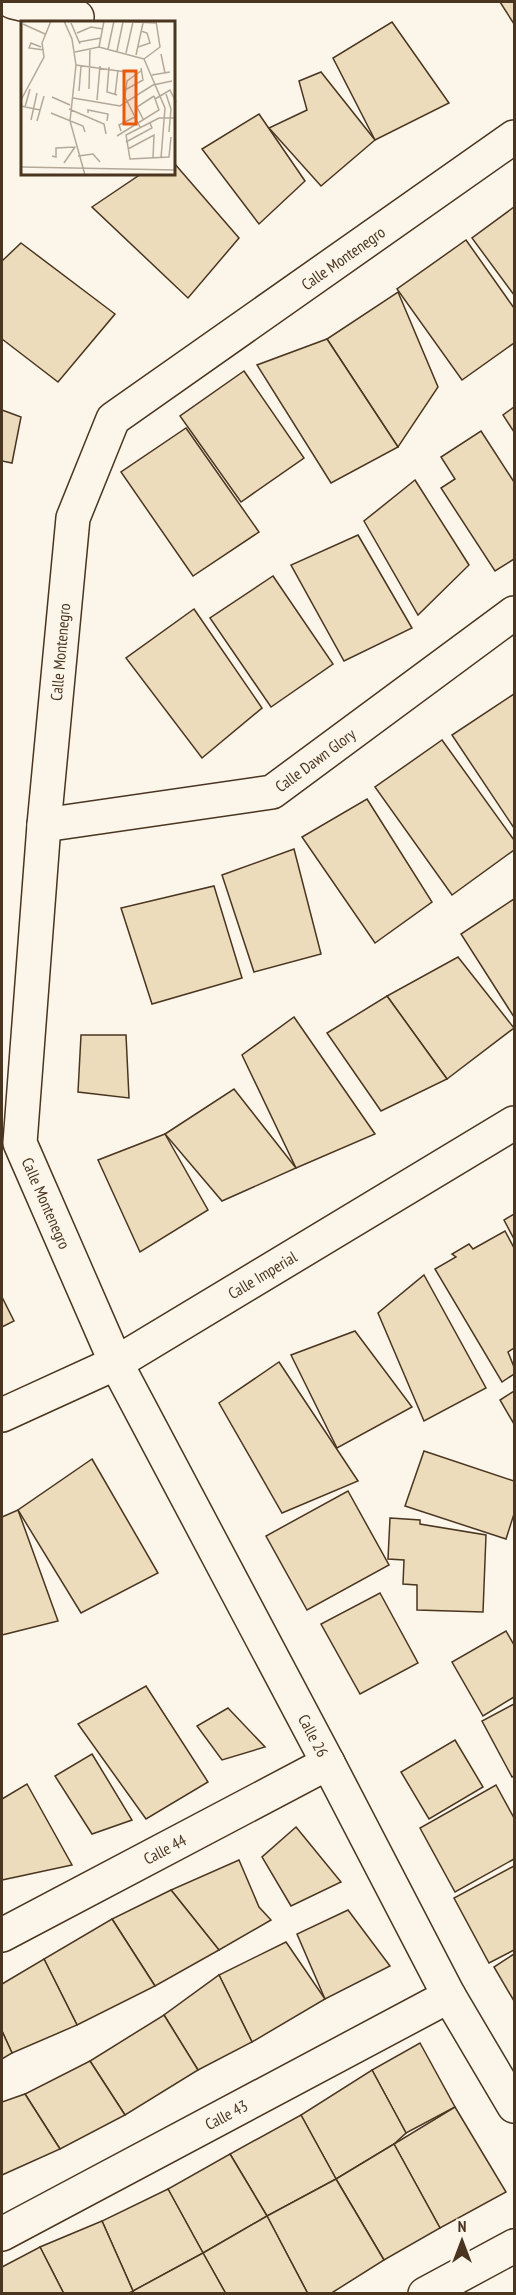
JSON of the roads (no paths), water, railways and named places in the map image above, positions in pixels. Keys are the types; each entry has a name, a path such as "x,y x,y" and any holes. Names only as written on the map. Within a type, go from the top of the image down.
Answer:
{"street":[{"path":"12,2 77,17"},
{"name":"Calle Montenegro","path":"116,1363 20,1143 44,825 73,518 113,419 514,138"},
{"name":"Calle Dawn Glory","path":"44,825 272,792 514,614"},
{"name":"Calle Imperial","path":"2,1415 116,1363 514,1123"},
{"name":"Calle 26","path":"116,1363 449,1996 514,2106"},
{"name":"Calle 44","path":"2,1935 328,1763"},
{"name":"Calle 43","path":"2,2234 449,1996"},
{"path":"425,2294 514,2246"}]}
